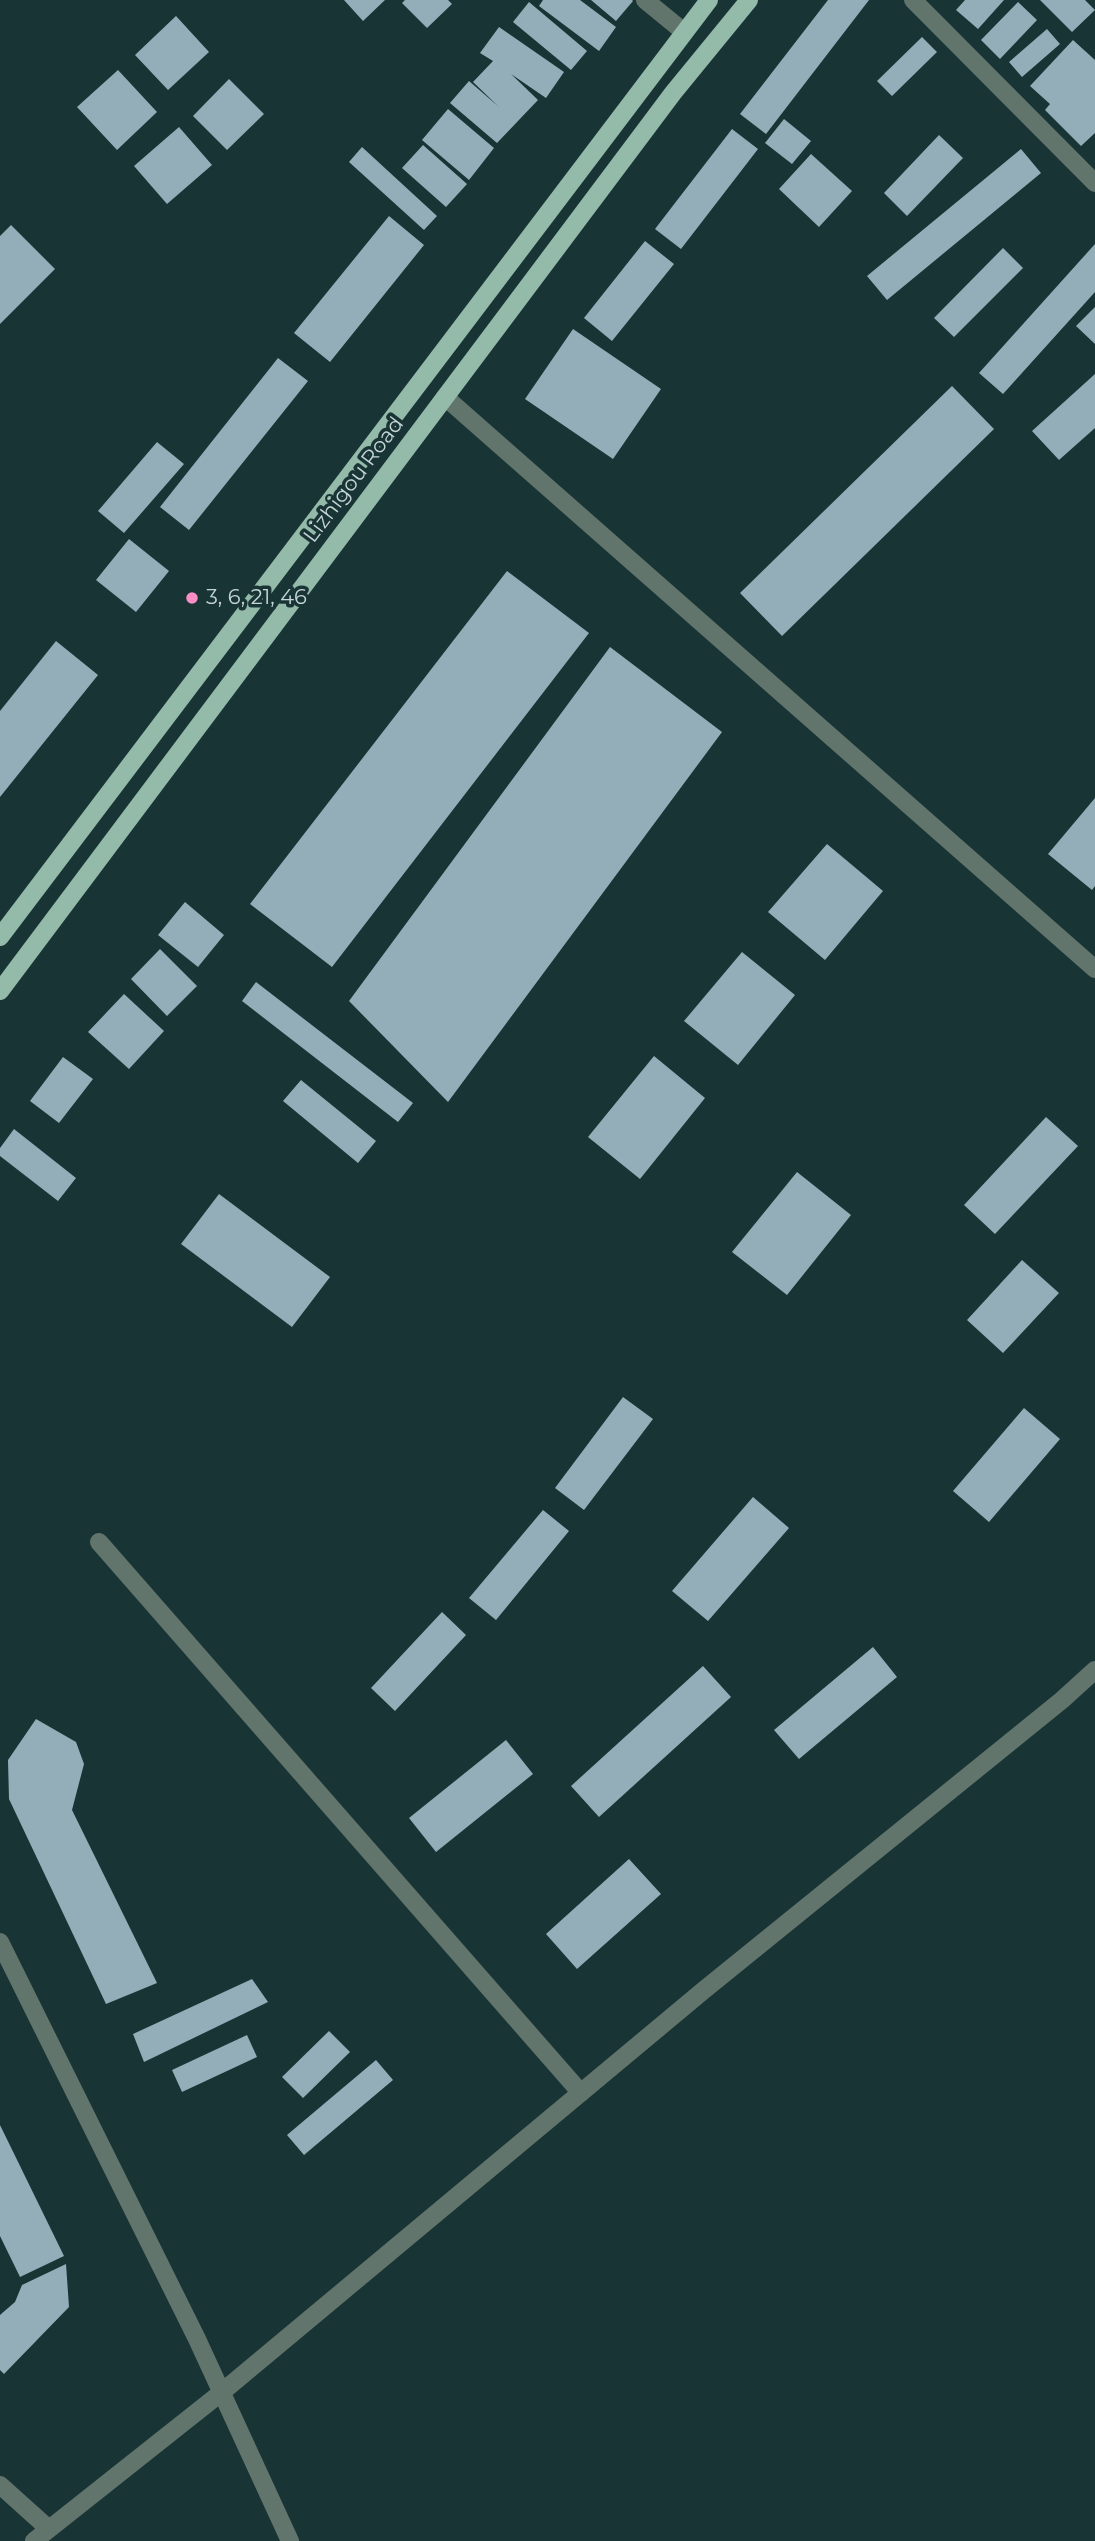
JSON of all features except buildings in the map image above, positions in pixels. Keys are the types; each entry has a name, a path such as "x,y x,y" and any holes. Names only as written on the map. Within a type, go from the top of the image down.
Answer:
{"main road":[{"name":"Lizhigou Road","path":"0,937 709,0"},
{"name":"Lizhigou Road","path":"0,991 673,93 749,0"}],"street":[{"path":"645,0 684,32"},
{"path":"913,0 1095,183"},
{"path":"445,397 1095,969"},
{"path":"99,1542 581,2093"},
{"path":"34,2541 222,2392 1095,1670"},
{"path":"0,1942 222,2392 290,2541"},
{"path":"0,2485 48,2529"}],"place":[{"name":"3, 6, 21, 46","path":"192,598"}]}
